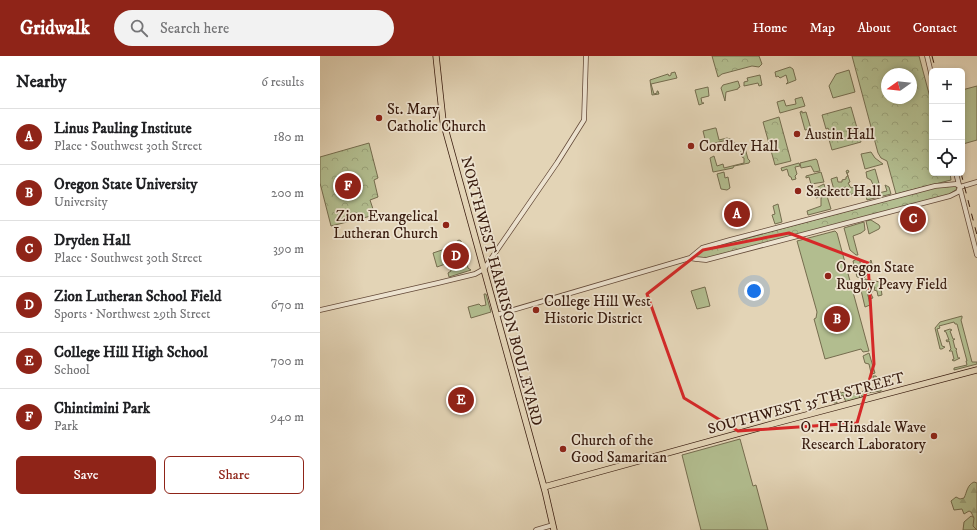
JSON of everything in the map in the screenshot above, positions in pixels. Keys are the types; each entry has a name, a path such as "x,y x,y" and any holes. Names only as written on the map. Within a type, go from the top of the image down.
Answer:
{"main road":[{"name":"NORTHWEST HARRISON BOULEVARD","path":"436,56 442,118 554,528"},
{"name":"SOUTHWEST 35TH STREET","path":"544,487 977,370"}],"street":[{"path":"320,310 475,274 484,269 584,120 586,56"},
{"path":"927,56 930,68"},
{"path":"957,176 977,255"},
{"path":"496,315 690,258 702,248 935,186 956,184 960,187 977,182"},
{"path":"690,258 706,260 836,226 950,196 958,192 960,187"},
{"path":"536,530 554,528"}],"highlighted area":[{"path":"789,233 868,263 874,364 857,423 738,431 684,398 647,294 703,250"}],"green space":[{"path":"712,56 759,56 762,64 759,67 752,66 722,74 718,77"},
{"path":"852,56 919,56 929,94 929,176 950,176 951,180 896,194 887,161 881,158 878,153"},
{"path":"790,67 793,69 796,80 786,84 788,82 786,75 780,78 778,76 776,77 775,72"},
{"path":"849,70 855,92 833,98 829,86 836,74"},
{"path":"675,72 677,78 651,84 654,94 658,91 659,94 652,95 650,80 668,74 669,76 671,73"},
{"path":"760,75 762,85 759,86 758,83 744,86 744,82 748,81 747,78"},
{"path":"738,81 740,87 738,89 726,92 725,101 721,88 723,85"},
{"path":"977,86 977,140 965,143 965,104 965,89"},
{"path":"708,87 709,96 701,98 702,103 704,103 699,105 695,90"},
{"path":"802,97 805,106 780,113 777,102 784,100 786,106 796,104 795,99"},
{"path":"851,107 861,142 832,150 828,136 830,135 830,132 828,128 826,129 822,115"},
{"path":"802,111 802,113 806,112 811,129 805,130 800,112"},
{"path":"779,117 791,161 775,165 763,122"},
{"path":"716,128 719,140 727,138 733,140 734,143 729,144 727,140 711,144 712,147 707,147 703,131"},
{"path":"369,143 378,178 374,180 378,197 370,200 375,215 331,226 320,183 320,157"},
{"path":"739,145 742,146 743,151 745,151 745,148 750,161 749,163 713,172 710,158 714,156 717,166 723,164 724,168 744,163 744,158 742,157"},
{"path":"871,152 875,158 883,164 865,169 861,154"},
{"path":"816,159 820,171 814,172 811,166 801,168 800,163"},
{"path":"799,163 800,166 795,167 797,174 795,176 796,179 792,180 787,169 782,171 781,168"},
{"path":"875,169 880,187 877,188 877,186 874,187 871,180 867,178 866,172"},
{"path":"724,172 725,178 728,177 730,188 727,190 721,189 717,174"},
{"path":"821,172 824,182 811,184 809,177 806,178 806,176"},
{"path":"848,176 850,182 848,183 851,188 854,185 856,194 859,193 860,195 855,195 855,193 849,195 846,187 839,189 841,196 836,197 831,179 837,177 838,182 842,182 842,180 846,179"},
{"path":"824,184 827,195 816,198 812,190"},
{"path":"885,185 889,187 891,194 867,200 866,196 887,191"},
{"path":"945,185 956,185 957,189 948,195 707,259 695,257 702,250"},
{"path":"827,196 831,209 808,215 807,211 821,206 821,198"},
{"path":"778,204 782,222 775,224 772,215 775,214 773,206"},
{"path":"871,220 880,227 869,234 866,221"},
{"path":"864,222 865,230 853,236 858,255 856,255 850,250 844,228"},
{"name":"Oregon State Rugby Peavy Field","path":"835,231 837,233 869,351 863,352 861,349 825,359 814,319 816,318 817,312 797,241"},
{"path":"459,240 461,241 468,268 471,270 449,277 448,273 451,271 445,249"},
{"path":"445,249 448,263 437,267 433,253"},
{"path":"859,258 861,266 866,265 867,267 871,266 871,260 873,268 864,278 857,277 853,261"},
{"path":"865,279 880,282 882,295 878,296 877,291 874,290 875,287 872,287 871,288 873,291 871,294 873,298 869,299 865,281 870,305 865,307 860,286"},
{"path":"705,287 710,306 697,309 691,291"},
{"path":"484,294 486,294 491,312 471,318 468,307 479,304 481,306 486,305"},
{"path":"962,316 961,320 972,362 977,362 977,364 954,370 954,368 967,365 957,324 954,322 939,326 940,328 937,329 942,346 945,347 942,349 940,349 935,328 940,322"},
{"path":"950,329 952,330 950,331 953,339 955,339 953,340 955,348 957,349 958,358 960,358 954,361 952,360 954,359 952,351 949,351 951,349 949,341 947,342 946,340 949,340 946,332 944,331"},
{"path":"869,353 875,373 872,374 869,364 865,363 863,356"},
{"path":"873,376 876,376 879,381 881,391 867,393 864,397 862,397 861,392 875,387"},
{"path":"838,389 841,393 847,391 849,395 859,392 860,398 846,402 843,395 836,397 837,403 834,403 832,391"},
{"path":"740,439 753,486 756,485 768,530 701,530 682,455"},
{"path":"974,482 977,483 977,530 973,526 974,518 971,512 969,511 964,514 962,509 954,510 951,501 956,497 960,499 964,498 969,487"},
{"path":"971,516 975,518 977,530 963,530 964,522"}],"railway":[{"path":"932,56 935,68"},
{"path":"962,176 977,235"}],"place":[{"name":"St. Mary Catholic Church","path":"379,118"},
{"name":"Austin Hall","path":"797,134"},
{"name":"Cordley Hall","path":"691,146"},
{"name":"Chintimini Park","path":"348,186"},
{"name":"Sackett Hall","path":"798,191"},
{"name":"Linus Pauling Institute","path":"737,214"},
{"name":"Dryden Hall","path":"913,219"},
{"name":"Zion Evangelical Lutheran Church","path":"446,225"},
{"name":"Zion Lutheran School Field","path":"456,256"},
{"name":"Oregon State Rugby Peavy Field","path":"828,276"},
{"name":"College Hill West Historic District","path":"536,310"},
{"name":"Oregon State University","path":"837,319"},
{"name":"College Hill High School","path":"461,400"},
{"name":"O. H. Hinsdale Wave Research Laboratory","path":"934,436"},
{"name":"Church of the Good Samaritan","path":"563,449"}]}
